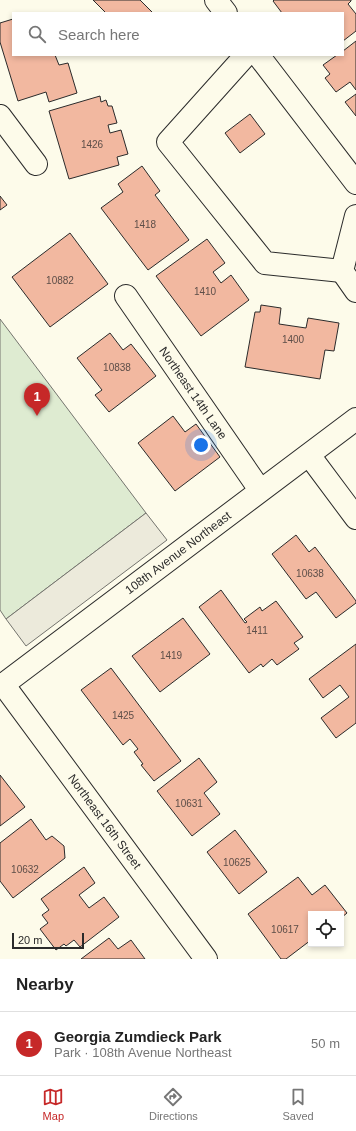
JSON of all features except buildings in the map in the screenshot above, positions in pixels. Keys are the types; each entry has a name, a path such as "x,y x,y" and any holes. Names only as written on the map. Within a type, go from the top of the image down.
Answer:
{"main road":[{"path":"216,0 225,12"},
{"path":"245,56 168,142 265,263 342,271 356,291"},
{"path":"259,56 356,183"},
{"path":"0,116 36,164"},
{"path":"342,271 356,216"},
{"name":"Northeast 14th Lane","path":"126,296 260,490"},
{"name":"108th Avenue Northeast","path":"2,685 356,419"},
{"path":"309,455 356,518"},
{"name":"Northeast 16th Street","path":"2,685 206,959"}],"green space":[{"path":"0,319 146,513 6,619 0,610"}],"shaded area":[{"path":"146,513 167,540 26,646 6,619"}],"place":[{"name":"Georgia Zumdieck Park","path":"37,416"}]}
